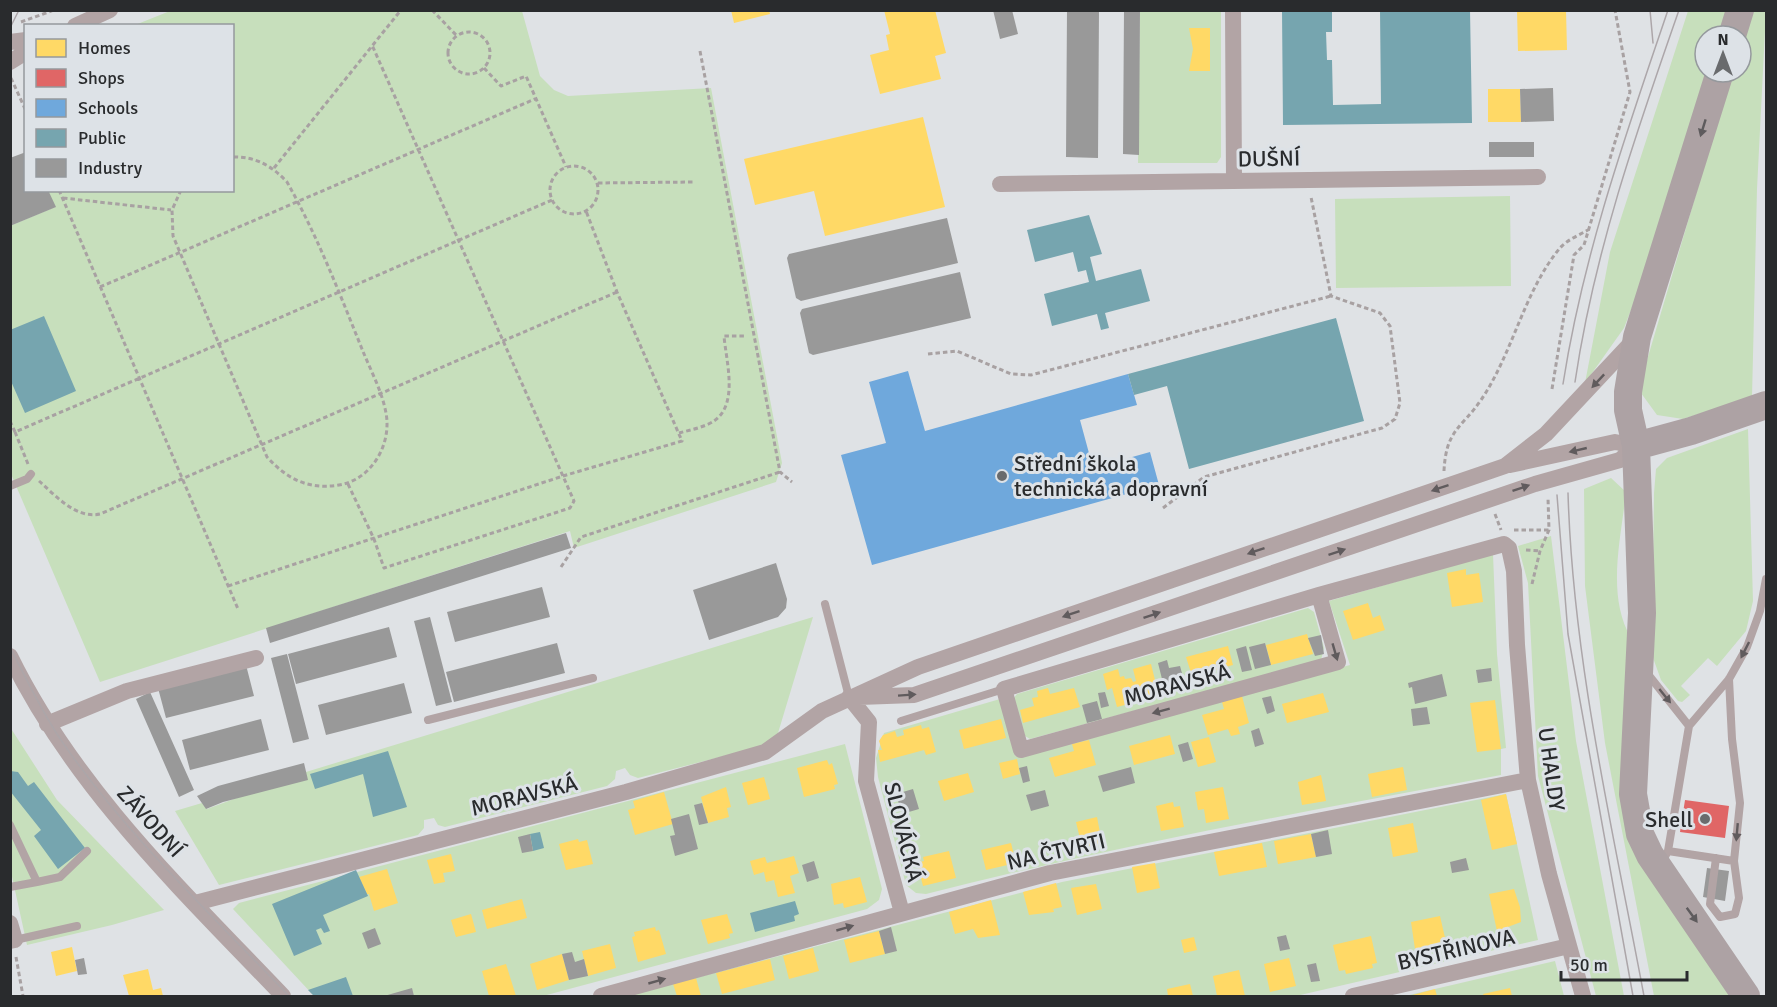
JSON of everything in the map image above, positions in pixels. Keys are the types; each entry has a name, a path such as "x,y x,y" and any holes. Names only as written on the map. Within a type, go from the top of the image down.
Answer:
{"highway":[{"path":"1716,84 1637,337 1628,402 1636,446 1642,613 1633,794 1640,834 1663,859 1746,996"},
{"path":"1636,446 1691,431 1767,405"}],"street":[{"path":"79,24 110,10"},
{"path":"1233,10 1234,181"},
{"path":"10,62 24,53"},
{"name":"DUŠNÍ","path":"1000,184 1538,177"},
{"path":"1505,466 1546,434 1637,337"},
{"path":"1505,466 1615,442 1636,446"},
{"path":"849,697 914,695 1490,499 1620,460 1636,446"},
{"name":"MORAVSKÁ","path":"195,903 614,795 765,752 822,711 918,667 1505,466"},
{"name":"MORAVSKÁ","path":"1319,596 1338,662 1021,750 1004,689 1503,540"},
{"name":"U HALDY","path":"1503,540 1509,548 1514,571 1518,661 1528,780 1545,859 1583,996"},
{"name":"ZÁVODNÍ","path":"10,656 47,724 79,770 114,814 277,993"},
{"path":"47,724 127,691 256,658"},
{"name":"SLOVÁCKÁ","path":"849,697 869,722 866,781 902,913"},
{"name":"NA ČTVRTI","path":"601,996 1050,873 1528,780"},
{"path":"10,923 13,940"},
{"name":"BYSTŘINOVA","path":"1353,996 1569,946"}],"lane":[{"path":"10,486 31,474"},
{"path":"1734,861 1716,858 1663,859 1689,726 1729,679 1754,629 1767,579"},
{"path":"825,604 849,697"},
{"path":"1641,666 1689,726"},
{"path":"428,720 593,678"},
{"path":"1716,858 1710,904 1716,914 1725,918 1735,914 1738,910 1734,861 1740,803 1732,739 1729,679"},
{"name":"MORAVSKÁ","path":"901,721 1004,689"},
{"path":"10,825 37,882"},
{"path":"10,887 60,877 87,851"},
{"path":"13,940 77,926"}],"path":[{"path":"12,25 54,10"},
{"path":"274,168 401,10"},
{"path":"432,10 457,36"},
{"path":"1552,389 1574,255 1584,245 1630,92 1615,10"},
{"path":"469,32 482,36 486,40 490,53 484,68 466,74 454,67 448,54 457,36 469,32"},
{"path":"348,484 374,539 384,568 570,508 574,501 372,45"},
{"path":"700,51 780,472 792,482"},
{"path":"484,68 501,86 526,76 566,167"},
{"path":"10,76 24,107"},
{"path":"100,287 535,99"},
{"path":"180,192 172,210 173,236 260,445 276,467 294,480 311,486 348,484 370,469 385,442 386,413 339,293 287,182 274,168 261,162 234,157"},
{"path":"566,167 582,167 594,176 598,183 597,199 586,211 570,214 556,206 552,200 550,184 559,171 566,167"},
{"path":"1307,180 1331,296"},
{"path":"598,183 693,182"},
{"path":"60,192 238,609"},
{"path":"63,198 172,210"},
{"path":"15,432 552,200"},
{"path":"228,586 563,476 682,441 617,292 586,211"},
{"path":"1444,487 1444,460 1454,429 1481,400 1508,351 1538,284 1561,246 1589,229"},
{"path":"10,421 31,474 68,504 88,516 100,514 181,477 617,292"},
{"path":"928,354 957,351 1011,374 1031,375 1331,296 1380,312 1387,319 1390,326 1400,403 1395,419 1382,428 1204,477 1163,508"},
{"path":"679,433 714,421 721,415 727,405 729,390 724,336 744,336"},
{"path":"561,567 581,537 780,472"},
{"path":"1532,587 1540,551 1549,530 1548,498"},
{"path":"1490,499 1503,540 1513,530 1549,530"},
{"path":"13,940 23,996"}],"green space":[{"path":"170,11 522,11 540,76 554,90 568,96 711,88 782,463 776,482 574,548 570,531 100,682 11,474 10,226 55,207 48,192 234,192 234,24 138,24"},
{"path":"1140,11 1221,11 1221,157 1217,163 1138,163"},
{"path":"1688,11 1728,11 1724,24 1693,24 1693,84 1704,84 1640,287 1624,328 1585,383 1610,252"},
{"path":"1751,11 1766,11 1757,189 1752,397 1683,419 1657,415 1641,393 1645,367 1728,84 1753,84 1753,24 1747,24"},
{"path":"1510,196 1511,286 1336,288 1335,199"},
{"path":"1748,429 1753,601 1746,631 1717,666 1708,658 1681,686 1690,695 1682,702 1678,701 1661,680 1652,655 1656,469 1667,458"},
{"path":"1611,478 1626,492 1617,566 1619,604 1623,621 1631,638 1622,788 1733,996 1654,996 1605,743 1585,586 1584,489"},
{"path":"1551,536 1576,741 1624,996 1596,996 1538,776 1528,583 1518,546"},
{"path":"1493,554 1497,654 1506,748 1501,749 1501,775 1141,844 926,894 916,893 906,885 878,777 876,758 884,733 1000,699 1015,756 1350,665 1329,601"},
{"path":"1308,608 1314,612 1324,648 1321,660 1030,739 1025,736 1013,699 1017,694"},
{"path":"813,617 775,743 638,778 630,775 625,768 616,771 615,779 607,786 445,827 438,825 434,818 424,820 424,828 418,835 219,885 175,811 202,803 207,809 306,772"},
{"path":"10,727 57,800 164,910 27,945 11,872"},
{"path":"845,744 882,889 879,900 867,909 543,996 314,996 233,909 239,903"},
{"path":"1506,794 1538,940 1296,996 626,996 1062,882"},
{"path":"1555,961 1564,996 1405,996"}],"building: Homes":[{"path":"731,10 769,10 770,14 734,23"},
{"path":"884,10 935,10 946,53 935,56 941,79 880,94 870,55 889,50 886,35 890,34"},
{"path":"1517,10 1566,10 1567,50 1518,51"},
{"path":"1189,28 1210,28 1210,71 1189,71 1193,49"},
{"path":"1488,89 1520,89 1521,122 1488,122"},
{"path":"923,117 945,207 825,236 814,191 755,205 744,159"},
{"path":"1466,569 1466,575 1479,573 1483,602 1452,607 1447,573"},
{"path":"1368,603 1373,618 1380,615 1385,630 1353,640 1343,611"},
{"path":"1307,634 1313,654 1271,665 1266,645"},
{"path":"1228,646 1233,665 1192,676 1186,657"},
{"path":"1151,664 1159,696 1117,707 1112,688 1107,690 1103,674 1118,669 1120,677 1131,678 1133,682 1136,681 1133,669"},
{"path":"1048,688 1050,694 1074,688 1080,707 1023,723 1020,710 1034,706 1032,698 1038,697 1037,691"},
{"path":"1323,693 1329,712 1287,723 1282,704"},
{"path":"1242,696 1249,723 1238,727 1240,734 1231,736 1228,729 1208,735 1202,715 1224,709 1222,702"},
{"path":"1495,700 1501,749 1477,752 1470,703"},
{"path":"1001,719 1006,738 964,749 959,730"},
{"path":"921,725 922,729 929,727 936,752 926,755 924,750 880,762 878,750 882,750 879,741 883,735 895,731 897,737 904,735 903,730"},
{"path":"1170,735 1175,754 1134,765 1129,746"},
{"path":"1209,737 1216,762 1198,767 1191,742"},
{"path":"1089,740 1096,765 1055,777 1049,758 1074,751 1072,744"},
{"path":"1017,759 1020,774 1003,779 999,763"},
{"path":"827,760 829,765 832,763 838,784 834,785 835,789 804,797 797,768"},
{"path":"1403,767 1407,790 1372,797 1368,774"},
{"path":"968,773 974,792 944,801 938,781"},
{"path":"1321,775 1326,801 1302,805 1298,782"},
{"path":"764,777 770,799 748,805 742,783"},
{"path":"726,787 731,807 727,808 729,817 708,823 701,797"},
{"path":"1223,787 1229,819 1206,823 1204,809 1198,810 1195,792"},
{"path":"664,792 673,824 635,835 628,810 635,808 633,801"},
{"path":"1506,794 1517,844 1492,850 1481,800"},
{"path":"1173,802 1174,807 1180,806 1184,827 1161,831 1156,806"},
{"path":"1097,817 1102,843 1082,847 1076,822"},
{"path":"1413,823 1418,852 1393,857 1388,828"},
{"path":"1311,834 1316,857 1278,864 1274,841"},
{"path":"578,839 579,842 587,840 593,864 566,870 559,844"},
{"path":"1011,843 1016,863 986,870 981,850"},
{"path":"1262,843 1267,867 1219,876 1214,852"},
{"path":"949,851 956,878 923,886 917,863 924,861 923,857"},
{"path":"451,854 455,871 443,873 445,882 434,884 427,860"},
{"path":"794,856 799,873 790,876 795,893 778,897 774,880 766,882 764,872 754,875 750,861 765,857 767,863"},
{"path":"1155,863 1160,888 1137,893 1132,867"},
{"path":"387,869 398,903 374,911 369,894 359,877"},
{"path":"860,877 867,902 844,908 843,903 834,905 831,884"},
{"path":"1056,883 1062,907 1053,909 1054,912 1029,915 1023,892"},
{"path":"1096,884 1102,909 1077,915 1071,888"},
{"path":"1514,889 1520,907 1521,922 1497,931 1489,894"},
{"path":"522,899 527,918 487,929 482,910"},
{"path":"991,900 1000,935 978,938 973,929 955,934 949,912"},
{"path":"471,914 476,932 456,937 451,920"},
{"path":"727,914 733,933 729,934 730,938 708,944 701,920"},
{"path":"1440,916 1446,942 1415,949 1411,922"},
{"path":"655,927 656,931 659,930 666,954 638,962 632,937 635,936 634,932"},
{"path":"879,931 885,954 850,963 844,940"},
{"path":"1371,936 1377,963 1372,964 1373,968 1346,974 1345,970 1339,971 1333,945"},
{"path":"1194,937 1197,950 1184,953 1181,940"},
{"path":"610,944 616,968 588,976 582,951"},
{"path":"72,947 77,971 56,976 51,952"},
{"path":"813,948 819,971 789,979 783,956"},
{"path":"562,954 569,980 537,990 530,964"},
{"path":"1289,958 1296,986 1270,992 1264,964"},
{"path":"770,959 775,980 722,994 716,973"},
{"path":"506,964 516,996 489,996 482,971"},
{"path":"148,969 153,990 161,988 163,996 129,996 123,975"},
{"path":"1239,970 1245,996 1217,996 1213,976"},
{"path":"696,978 701,996 677,996 673,984"},
{"path":"1190,984 1193,996 1168,996 1167,989"},
{"path":"1510,988 1512,996 1484,996 1483,994"},
{"path":"1435,989 1437,996 1409,996"}],"building: Shops":[{"name":"Shell","path":"1685,800 1729,806 1725,838 1680,832"}],"building: Schools":[{"name":"Střední škola technická a dopravní","path":"908,371 925,431 1128,374 1137,405 1080,420 1093,468 1150,452 1159,485 872,565 841,455 886,443 869,382"}],"building: Public":[{"path":"1282,10 1332,10 1332,32 1326,32 1327,60 1332,60 1333,105 1381,104 1380,10 1470,10 1472,123 1283,125"},
{"path":"1089,215 1102,254 1090,257 1096,281 1141,269 1150,301 1105,313 1109,328 1101,330 1097,314 1052,326 1044,294 1089,282 1086,270 1078,272 1073,252 1035,262 1027,230"},
{"path":"44,316 76,391 25,413 10,379 10,330"},
{"path":"1336,318 1364,421 1189,469 1167,386 1134,395 1128,374"},
{"path":"388,751 407,807 373,817 363,774 315,789 310,774"},
{"path":"10,771 18,772 28,786 34,782 85,848 58,869 34,836 41,830 10,791"},
{"path":"540,832 544,848 533,851 530,834"},
{"path":"356,870 368,896 323,915 330,931 324,933 321,928 316,930 322,944 294,956 272,904"},
{"path":"795,901 799,914 794,916 795,921 755,932 750,913"},
{"path":"346,977 353,996 314,996 308,990"}],"building: Industry":[{"path":"993,10 1012,10 1018,34 1000,39"},
{"path":"1067,10 1099,10 1098,158 1066,157"},
{"path":"1124,10 1140,10 1139,155 1123,154"},
{"path":"1553,88 1554,121 1521,122 1520,89"},
{"path":"1489,142 1534,142 1534,157 1489,157"},
{"path":"24,153 24,192 49,192 56,207 10,226 10,158"},
{"path":"947,218 958,263 801,301 796,298 787,258 789,254"},
{"path":"960,272 971,318 813,355 809,353 800,313 802,309"},
{"path":"566,533 571,548 270,643 266,628"},
{"path":"776,563 787,599 786,608 778,617 709,640 693,590"},
{"path":"542,587 550,617 455,642 447,612"},
{"path":"430,617 452,702 436,706 414,621"},
{"path":"389,627 397,657 296,684 288,654"},
{"path":"1321,635 1324,654 1315,656 1308,638"},
{"path":"557,643 565,673 454,702 446,672"},
{"path":"1265,643 1271,665 1255,669 1249,647"},
{"path":"1246,646 1252,670 1242,672 1236,649"},
{"path":"287,654 309,739 293,743 271,658"},
{"path":"1167,660 1169,668 1180,666 1185,684 1165,691 1158,663"},
{"path":"246,665 254,696 166,718 158,688"},
{"path":"1491,668 1492,681 1478,683 1476,670"},
{"path":"1442,674 1447,696 1415,704 1412,687 1409,688 1408,683"},
{"path":"404,683 412,713 326,735 318,705"},
{"path":"150,692 194,790 179,797 136,699"},
{"path":"1105,692 1109,706 1101,708 1098,693"},
{"path":"1271,696 1275,711 1267,714 1262,698"},
{"path":"1097,701 1102,719 1087,723 1082,705"},
{"path":"1427,707 1430,724 1413,726 1411,709"},
{"path":"261,719 269,750 190,770 182,740"},
{"path":"1259,728 1264,744 1255,747 1251,731"},
{"path":"1188,742 1193,759 1183,762 1178,745"},
{"path":"304,763 308,780 223,802 206,809 197,796 218,786"},
{"path":"1027,766 1030,781 1023,783 1019,768"},
{"path":"1131,767 1135,783 1103,792 1098,776"},
{"path":"913,789 919,809 902,814 896,794"},
{"path":"1045,790 1049,806 1031,811 1026,795"},
{"path":"702,803 708,823 699,825 694,805"},
{"path":"689,814 698,849 675,856 670,836 675,835 671,819"},
{"path":"1328,830 1332,854 1316,857 1311,834"},
{"path":"530,834 533,851 522,853 518,837"},
{"path":"1466,858 1469,870 1452,873 1450,862"},
{"path":"814,861 819,878 807,882 802,865"},
{"path":"1707,868 1729,871 1725,901 1703,897"},
{"path":"891,927 897,951 885,954 879,931"},
{"path":"375,928 381,944 368,949 362,933"},
{"path":"1286,935 1290,949 1280,951 1277,937"},
{"path":"572,952 575,962 584,959 588,976 569,980 562,954"},
{"path":"84,958 87,974 78,975 75,960"},
{"path":"1316,963 1320,981 1311,982 1307,965"},
{"path":"412,988 414,996 384,996"}],"tram line":[{"path":"10,28 19,10"},
{"path":"1650,10 1653,43"},
{"path":"1563,384 1582,289 1607,195 1668,10"},
{"path":"1575,382 1583,334 1605,240 1632,148 1679,10"},
{"path":"1568,493 1571,557 1586,683 1644,996"},
{"path":"1557,495 1568,634 1633,996"},
{"path":"10,647 54,729 86,775 170,873 289,996"}],"place":[{"name":"Střední škola technická a dopravní","path":"1002,476"},
{"name":"Shell","path":"1705,819"}]}
